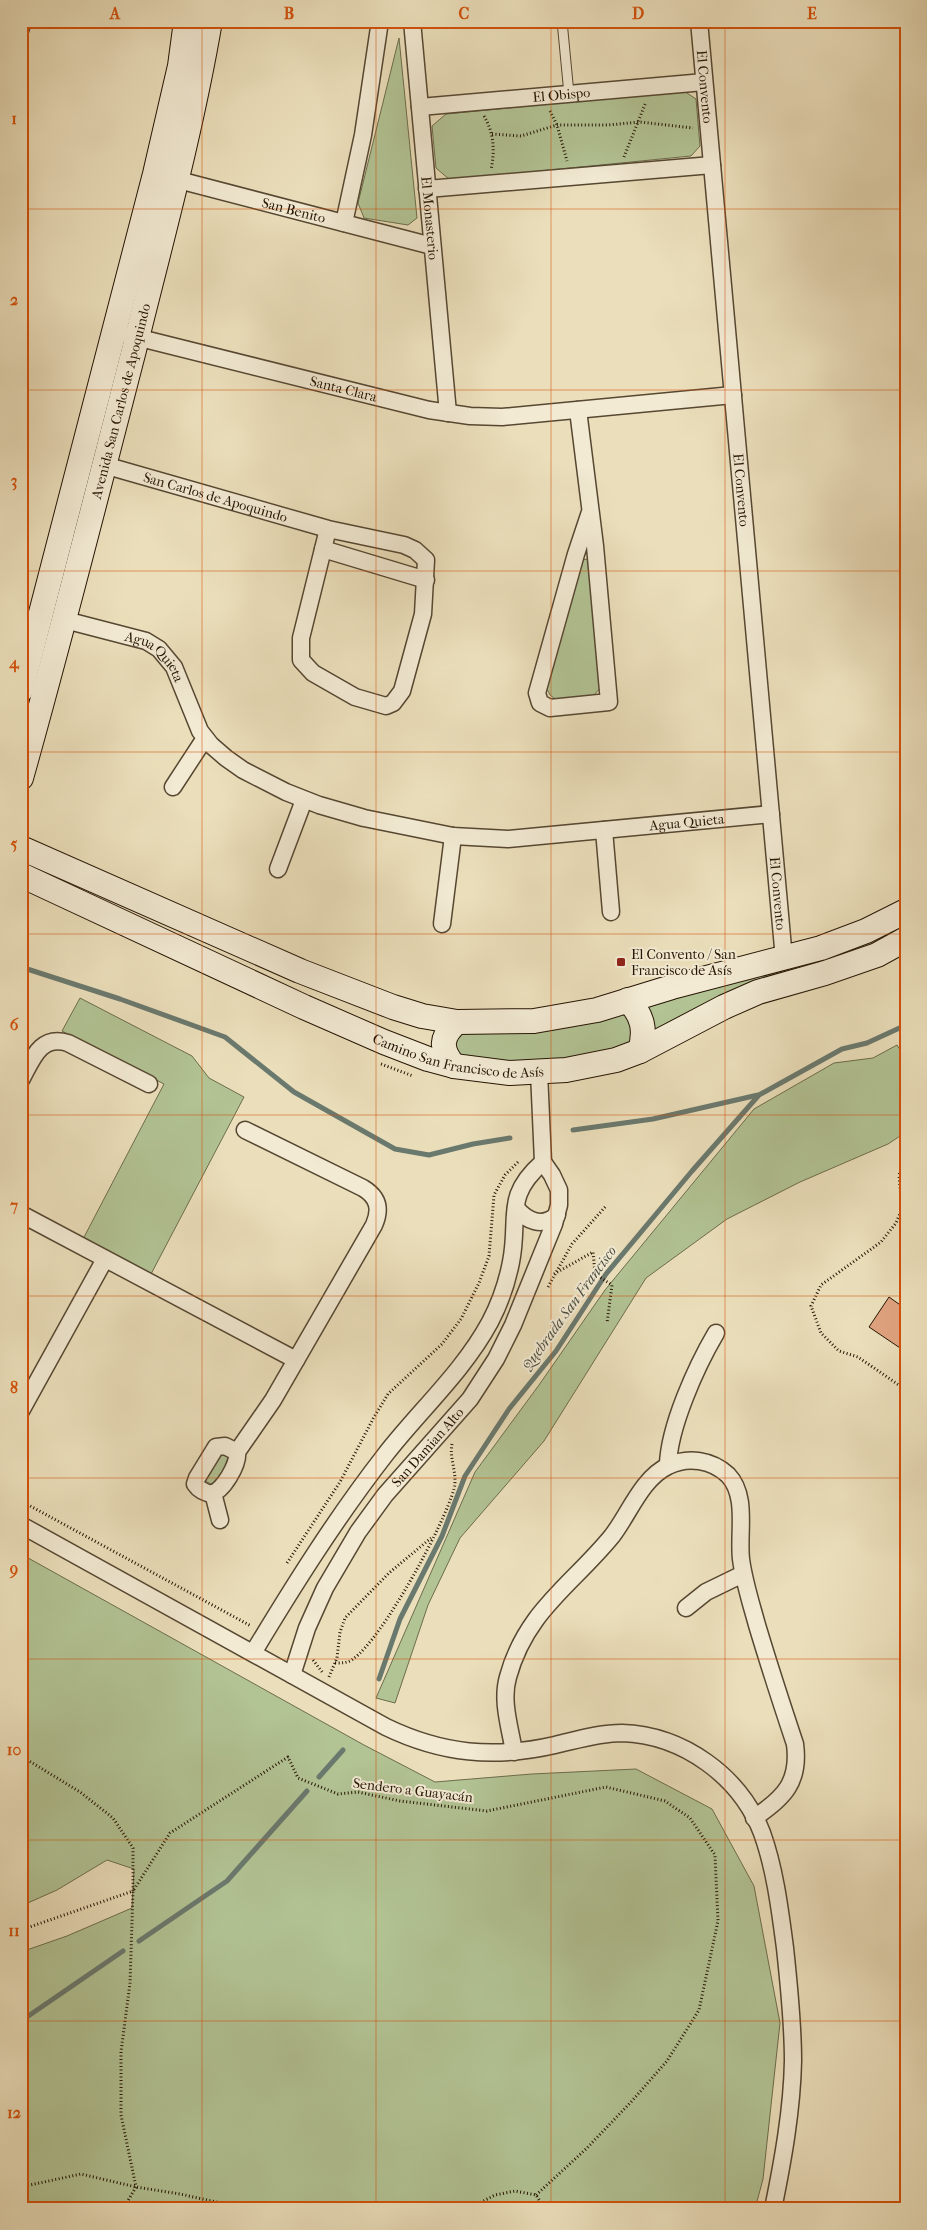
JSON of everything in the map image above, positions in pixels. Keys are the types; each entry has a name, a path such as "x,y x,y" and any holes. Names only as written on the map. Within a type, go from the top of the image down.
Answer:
{"main road":[{"name":"Avenida San Carlos de Apoquindo","path":"21,778 65,620 137,337 166,177 186,21"},
{"name":"Avenida San Carlos de Apoquindo","path":"21,690 114,331 202,65 210,21"},
{"path":"21,848 266,956 393,1007 422,1016 457,1022 534,1021 589,1012 821,948 866,931 906,911"},
{"name":"Camino San Francisco de Asís","path":"21,875 384,1042 428,1059 454,1066 501,1072 539,1072 591,1066 640,1051 724,1007 758,992 877,955 906,939"},
{"path":"257,985 266,956"},
{"path":"628,1000 637,1010 643,1023 644,1037 640,1051"},
{"path":"454,1066 446,1056 443,1043 448,1031 457,1022"}],"street":[{"path":"21,28 22,21"},
{"path":"344,223 363,135 380,21"},
{"name":"El Monasterio","path":"412,21 448,413"},
{"name":"El Convento","path":"699,21 784,958"},
{"name":"El Obispo","path":"420,107 704,82"},
{"path":"427,189 712,165"},
{"name":"San Benito","path":"166,177 432,246"},
{"name":"Santa Clara","path":"114,331 281,374 448,413 502,417 733,395"},
{"path":"578,410 590,512 609,702 550,708 540,703 537,693 576,554 590,512"},
{"name":"San Carlos de Apoquindo","path":"104,465 328,529 404,545 415,550 426,560 423,614 402,691 393,703 386,706 355,697 313,673 301,660 301,638 328,529"},
{"path":"324,549 426,580"},
{"name":"Agua Quieta","path":"65,620 137,637 159,650 174,667 195,719 205,738 218,752 243,770 304,800 364,818 452,836 508,839 771,814"},
{"path":"173,787 205,738"},
{"path":"278,868 304,800"},
{"path":"604,830 611,912"},
{"path":"442,924 452,836"},
{"path":"21,1080 37,1052 45,1044 56,1040 68,1043 149,1084"},
{"name":"San Damian Alto","path":"292,1675 325,1588 358,1532 385,1495 460,1411 492,1366 513,1326 557,1215 559,1205 559,1190 543,1162 539,1072"},
{"path":"237,1452 224,1446 216,1448 197,1478 195,1484 200,1490 213,1493 220,1489 236,1462 237,1452 261,1420 374,1225 378,1207 374,1197 362,1188 245,1130"},
{"name":"San Damian Alto","path":"253,1653 258,1630 338,1516 392,1446 459,1367 482,1335 498,1307 506,1283 513,1248 516,1208 521,1186 528,1176 543,1162"},
{"path":"516,1208 526,1218 536,1222 549,1222 557,1215"},
{"path":"21,1214 296,1360"},
{"path":"21,1410 105,1259"},
{"path":"668,1466 670,1446 684,1402 702,1359 716,1334"},
{"path":"514,1752 506,1706 505,1687 523,1638 548,1602 611,1537 647,1483 668,1466 684,1461 700,1461 716,1467 733,1481 737,1488 740,1504 740,1552 743,1574 795,1744 794,1775 785,1792 772,1806 754,1818"},
{"path":"213,1493 220,1520"},
{"path":"21,1525 386,1727 416,1741 454,1751 482,1753 514,1752 554,1746 607,1734 637,1734 662,1740 697,1756 719,1772 737,1791 754,1818 766,1846 775,1884 782,1928 791,2015 793,2062 789,2109 773,2209"},
{"path":"686,1608 706,1592 743,1574"}],"lane":[{"path":"562,21 569,94"}],"path":[{"path":"615,174 630,147 640,122 647,101 648,87"},
{"path":"544,96 557,125 570,177"},
{"path":"476,102 492,134 493,153 486,184"},
{"path":"492,134 521,136 557,125 608,125 640,122 708,129"},
{"path":"284,1568 340,1482 388,1394 442,1344 461,1319 479,1283 489,1256 493,1201 496,1190 512,1167 524,1157"},
{"path":"906,1160 899,1175 902,1209 896,1223 881,1242 821,1285 811,1306 821,1333 839,1351 858,1357 906,1390"},
{"path":"546,1291 572,1244 606,1206"},
{"path":"600,1277 612,1285 608,1323"},
{"path":"335,1663 350,1662 365,1649 390,1615 433,1537 452,1498 456,1482 451,1454 454,1440"},
{"path":"21,1501 258,1630"},
{"path":"329,1677 335,1663 340,1632 349,1613 389,1573 433,1537"},
{"path":"255,1618 258,1630"},
{"path":"300,1650 308,1654 334,1680"},
{"path":"21,1756 80,1792 113,1818 133,1848 130,1983 121,2052 121,2115 136,2188 123,2209"},
{"name":"Sendero a Guayacán","path":"133,1891 170,1833 288,1757 298,1778 338,1794 358,1792 400,1801 486,1811 606,1787 665,1801 690,1818 715,1855 717,1893 718,1921 699,2010 667,2061 631,2102 586,2149 536,2195"},
{"path":"21,1930 133,1891"},
{"path":"21,2187 81,2174 136,2188 180,2194 248,2209"},
{"path":"468,2209 495,2195 515,2191 536,2195 545,2209"}],"green space":[{"path":"399,38 417,218 408,225 364,218 358,203"},
{"path":"684,91 696,99 700,146 691,156 450,180 436,168 432,126 446,114"},
{"path":"588,559 602,686 593,696 558,701 550,695 546,687 581,560"},
{"path":"906,921 906,930 871,947 656,1035 642,1006"},
{"path":"80,998 192,1056 209,1078 244,1097 150,1276 82,1241 164,1084 62,1031"},
{"path":"617,1012 626,1016 636,1033 629,1044 603,1055 551,1064 459,1060 451,1036 461,1029"},
{"path":"897,1045 906,1059 906,1132 888,1144 800,1182 727,1219 646,1278 544,1441 460,1538 428,1605 395,1703 376,1698 475,1472 539,1385 605,1290 754,1109 834,1063 873,1058"},
{"path":"219,1451 231,1457 215,1486 203,1480"},
{"path":"21,1554 364,1745 435,1782 532,1774 636,1769 712,1809 754,1886 780,2023 763,2179 755,2209 21,2209 21,1952 67,1936 132,1908 134,1869 107,1860 57,1890 21,1906"}],"building":[{"path":"889,1297 906,1309 906,1352 869,1327"}],"waterway":[{"path":"21,967 120,999 225,1037 294,1092 395,1149 429,1155 473,1144 510,1138"},
{"name":"Quebrada San Francisco","path":"379,1679 400,1619 442,1536 465,1476 509,1409 556,1351 606,1274 692,1171 759,1095 842,1049 867,1043 906,1025"},
{"path":"573,1130 653,1119 758,1095"},
{"name":"Quebrada San Francisco","path":"319,1777 343,1750"},
{"name":"Quebrada San Francisco","path":"139,1941 227,1881 307,1791"},
{"name":"Quebrada San Francisco","path":"21,2021 123,1951"}],"place":[{"name":"El Convento / San Francisco de Asís","path":"621,962"}]}
